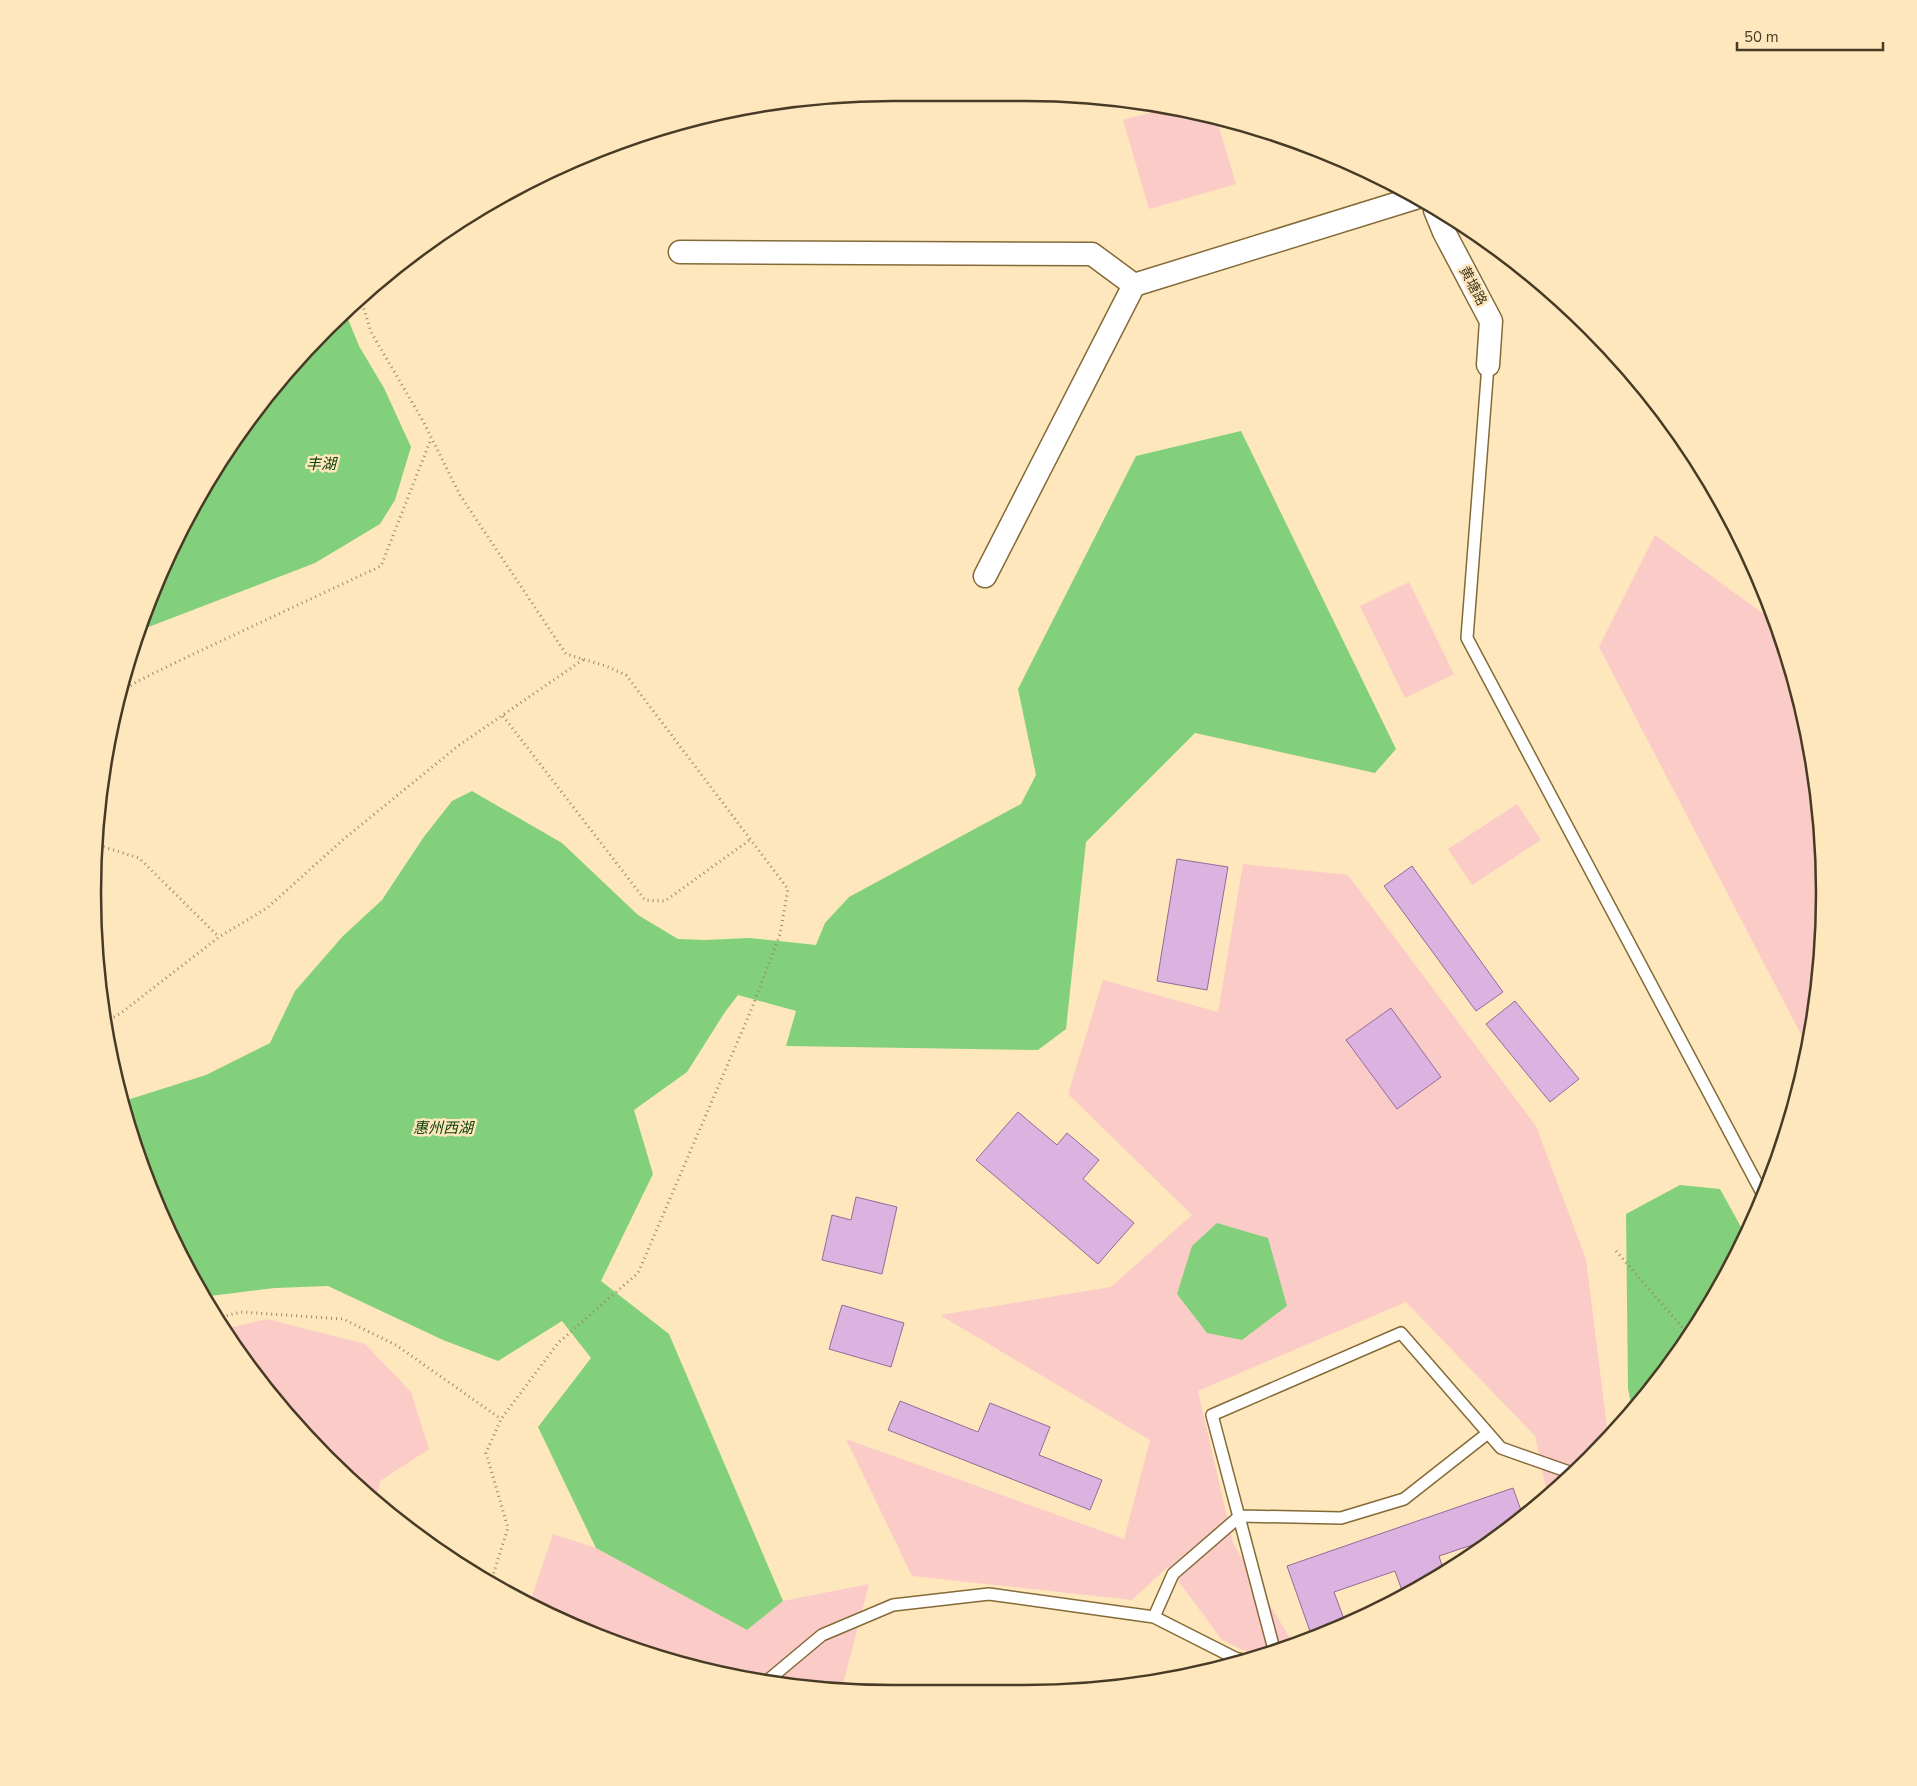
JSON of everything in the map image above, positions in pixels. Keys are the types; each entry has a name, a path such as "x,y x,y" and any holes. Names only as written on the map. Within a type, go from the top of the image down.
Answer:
{"street":[{"path":"985,576 1134,285 1407,200"},
{"name":"黄塘路","path":"1439,219 1492,321 1488,365"},
{"path":"680,252 1092,254 1134,285"}],"lane":[{"path":"1488,365 1467,638 1759,1187"},
{"path":"1272,1645 1240,1516 1212,1415 1402,1333 1501,1448 1565,1471"},
{"path":"1154,1617 1173,1574 1240,1516 1341,1518 1404,1499 1488,1433"},
{"path":"774,1675 822,1634 892,1605 990,1594 1154,1617 1233,1657"}],"path":[{"path":"363,306 371,332 432,438 460,495 566,654 606,666 626,675 788,889 780,934 752,1008 638,1273 558,1343 501,1419 486,1453 508,1528 493,1576"},
{"path":"128,687 187,657 381,566 432,438"},
{"path":"112,1018 219,937 267,908 345,838 458,746 584,660"},
{"path":"504,716 644,900 665,901 751,839"},
{"path":"103,847 139,858 219,937"},
{"path":"1616,1251 1684,1330"},
{"path":"224,1316 241,1312 343,1319 396,1345 501,1419"}],"shaded area":[{"path":"1153,112 1219,126 1236,184 1149,209 1123,120"},
{"path":"1655,535 1765,615 1789,688 1801,739 1814,841 1816,893 1814,945 1803,1037 1599,647"},
{"path":"1409,582 1454,674 1405,698 1360,606"},
{"path":"1517,804 1541,840 1472,885 1448,849"},
{"path":"1243,864 1348,875 1536,1126 1586,1259 1607,1428 1584,1453 1546,1488 1535,1436 1406,1302 1198,1391 1233,1543 1290,1638 1247,1652 1222,1640 1168,1567 1132,1600 912,1576 846,1439 1124,1539 1150,1440 940,1315 1111,1287 1192,1215 1068,1094 1103,980 1218,1012"},
{"path":"267,1319 365,1344 411,1392 429,1449 380,1481 378,1494 333,1453 298,1415 265,1375 231,1327"},
{"path":"553,1534 596,1548 747,1630 783,1601 869,1584 843,1683 790,1678 739,1670 688,1658 639,1643 590,1624 532,1597"}],"water":[{"name":"丰湖","path":"348,319 359,346 384,388 411,447 395,500 380,524 315,563 148,627 183,543 207,497 235,453 265,411 298,371"},
{"name":"惠州西湖","path":"1241,431 1396,749 1375,773 1195,733 1086,842 1066,1029 1038,1050 786,1046 796,1011 738,995 687,1072 634,1110 653,1174 601,1281 669,1334 783,1601 747,1630 596,1548 538,1427 591,1358 562,1321 498,1361 443,1340 328,1286 275,1288 211,1296 183,1243 162,1196 143,1147 128,1100 206,1075 270,1043 295,991 343,936 382,900 423,838 452,801 472,791 562,843 638,915 678,939 749,938 816,945 825,923 849,897 1021,804 1036,775 1018,689 1136,456"},
{"path":"1680,1185 1720,1189 1741,1227 1710,1289 1682,1333 1630,1401 1628,1388 1626,1214"},
{"path":"1217,1223 1268,1238 1287,1306 1242,1340 1207,1333 1177,1294 1192,1246"}],"building":[{"path":"1177,859 1228,867 1207,990 1157,981"},
{"path":"1412,866 1503,992 1476,1011 1384,886"},
{"path":"1515,1001 1579,1079 1550,1102 1486,1024"},
{"path":"1391,1008 1441,1077 1397,1109 1346,1040"},
{"path":"1018,1112 1057,1145 1067,1133 1099,1160 1083,1179 1134,1223 1098,1264 976,1160"},
{"path":"856,1197 897,1207 882,1274 822,1260 832,1215 851,1220"},
{"path":"842,1305 904,1323 891,1367 829,1349"},
{"path":"900,1401 978,1432 990,1403 1050,1427 1039,1455 1102,1480 1090,1510 888,1430"},
{"path":"1513,1488 1521,1509 1473,1545 1439,1556 1442,1565 1401,1589 1395,1571 1334,1592 1343,1617 1310,1631 1287,1566"}]}
